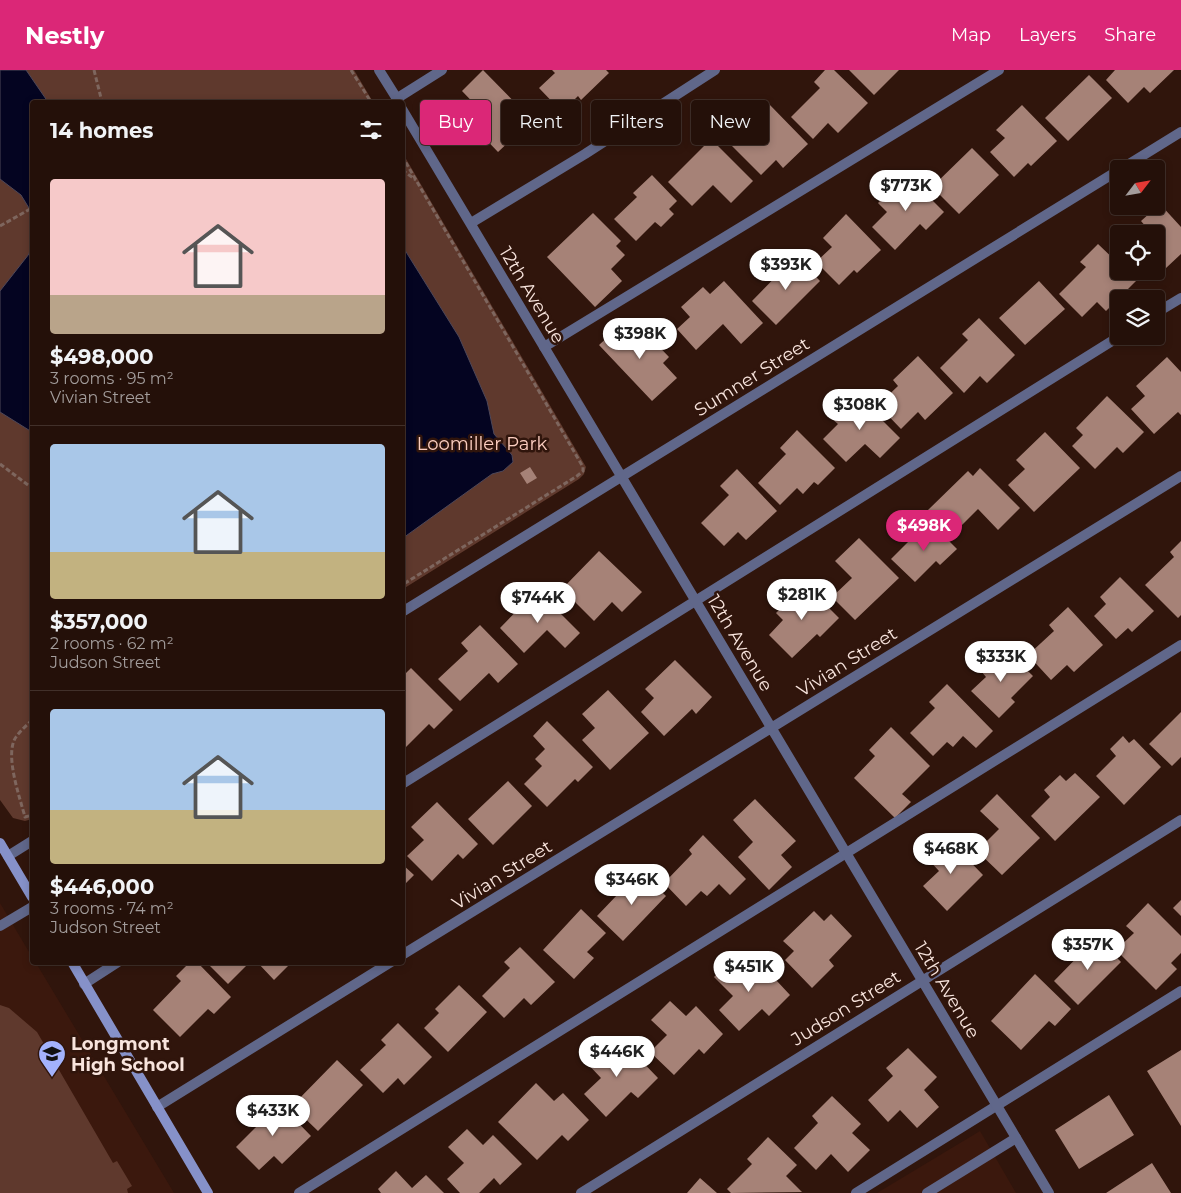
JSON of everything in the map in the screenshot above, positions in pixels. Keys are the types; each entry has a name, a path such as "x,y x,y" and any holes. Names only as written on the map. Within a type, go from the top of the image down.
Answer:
{"street":[{"path":"379,70 397,100 442,70"},
{"path":"471,223 585,154 715,70"},
{"path":"544,347 999,70"},
{"name":"12th Avenue","path":"405,114 1049,1193"},
{"name":"Sumner Street","path":"1135,160 1181,132"},
{"name":"Sumner Street","path":"405,610 1110,175"},
{"path":"1165,308 1181,298"},
{"path":"405,782 1110,342"},
{"name":"Vivian Street","path":"405,954 1181,476"},
{"path":"299,1193 1181,645"},
{"name":"Judson Street","path":"581,1193 1181,820"},
{"path":"8,856 30,842"},
{"path":"0,843 30,894"},
{"path":"0,926 30,908"},
{"path":"74,965 208,1193"},
{"path":"84,984 113,965"},
{"path":"157,1107 386,965"},
{"path":"856,1193 1181,991"},
{"path":"927,1193 1016,1138"}],"path":[{"path":"94,70 102,100"},
{"path":"351,70 370,100"},
{"path":"405,161 583,467 583,471 577,476 405,583"},
{"path":"405,172 417,180"},
{"path":"0,226 30,209"},
{"path":"0,464 30,486"},
{"path":"30,722 15,738 12,750 12,767 25,817 30,816"}],"shaded area":[{"name":"Longmont High School","path":"0,903 30,954 30,965 37,965 174,1193 0,1193"},
{"path":"980,1131 1016,1193 877,1193"}],"green space":[{"path":"0,70 354,70 372,100 30,100 30,820 25,821 13,818 0,800"},
{"name":"Loomiller Park","path":"405,157 586,467 584,474 579,479 405,588"},
{"path":"0,1005 9,1008 37,1032 113,1163 117,1161 132,1186 127,1189 128,1193 0,1193"}],"water":[{"path":"0,70 26,70 47,100 30,100 30,210 21,195 0,179"},
{"path":"30,249 30,431 0,412 0,291 29,254"},
{"path":"405,250 459,337 487,401 494,434 512,455 513,462 503,471 492,474 405,537"}],"building":[{"path":"483,70 512,100 501,100 501,145 505,145 498,152 491,145 491,100 471,100 462,91"},
{"path":"552,70 606,70 609,73 581,100 578,96 574,100 550,100 539,88 555,73"},
{"path":"825,70 834,70 868,103 838,133 828,123 813,139 791,117 820,88 814,82"},
{"path":"849,70 899,70 874,95"},
{"path":"1115,70 1174,70 1150,93 1144,87 1128,103 1106,80"},
{"path":"1089,75 1112,98 1068,141 1045,118"},
{"path":"769,104 808,144 783,168 776,160 761,175 731,145 769,145"},
{"path":"1022,105 1057,141 1031,166 1028,163 1014,177 990,152 1005,138 996,130"},
{"path":"705,145 717,145 753,181 731,203 713,185 692,206 668,182"},
{"path":"972,148 999,175 959,214 932,187"},
{"path":"906,174 944,212 926,230 920,224 895,250 872,227 887,212 878,203"},
{"path":"652,175 677,201 669,209 674,214 661,227 655,222 636,241 614,219 637,197 633,193"},
{"path":"1165,209 1181,227 1181,254 1166,268 1165,225 1144,225 1141,221 1148,215 1165,215"},
{"path":"593,213 621,241 616,246 625,255 611,269 622,281 595,307 547,257"},
{"path":"846,214 881,250 857,273 854,270 839,285 816,262 832,247 823,238"},
{"path":"1098,244 1110,255 1110,280 1136,281 1127,290 1110,290 1110,307 1106,311 1097,302 1082,317 1059,294 1086,267 1080,262"},
{"path":"796,256 820,281 776,325 752,301"},
{"path":"724,281 763,323 741,344 723,324 696,350 677,329 690,317 681,307 703,287 710,294"},
{"path":"1039,281 1065,309 1025,345 999,318"},
{"path":"979,318 1015,355 987,383 980,376 964,393 940,368 968,340 962,334"},
{"path":"623,323 636,337 643,330 669,357 663,363 677,378 652,401 599,345"},
{"path":"918,356 953,393 925,420 918,412 901,429 878,405 898,386 893,380"},
{"path":"1167,357 1181,372 1181,415 1178,412 1154,434 1131,409 1145,396 1136,386"},
{"path":"856,394 900,438 880,458 865,444 846,462 823,439 838,424 831,418"},
{"path":"1107,396 1144,432 1123,453 1117,447 1095,469 1072,446 1083,435 1076,428"},
{"path":"797,430 835,468 818,485 814,482 803,494 797,488 780,505 758,483 786,454 780,448"},
{"path":"1045,432 1080,468 1034,512 1008,485 1025,469 1016,460"},
{"path":"530,467 537,478 527,484 520,473"},
{"path":"980,468 1020,508 998,530 978,509 953,534 928,510 968,471 973,476"},
{"path":"737,469 777,511 746,540 738,532 724,546 701,523 729,495 720,486"},
{"path":"929,521 957,549 940,565 936,561 915,582 891,559"},
{"path":"859,538 899,578 855,620 832,597 852,578 835,561"},
{"path":"1181,541 1181,615 1178,618 1145,585 1174,557 1170,552"},
{"path":"599,551 642,592 622,612 612,602 594,621 562,589"},
{"path":"1120,577 1154,611 1132,632 1128,628 1116,639 1094,616 1106,604 1100,597"},
{"path":"805,584 839,618 820,637 817,634 792,658 769,635 783,620 776,613"},
{"path":"537,590 580,633 565,648 547,630 524,653 500,628"},
{"path":"1068,607 1103,645 1074,672 1067,665 1051,680 1028,655 1054,631 1049,625"},
{"path":"480,625 518,664 498,683 489,673 460,701 438,679 468,651 461,643"},
{"path":"1004,648 1033,676 1011,698 1015,702 999,718 971,691 986,677 981,671"},
{"path":"675,660 712,697 696,714 692,709 664,736 641,712 654,698 645,689"},
{"path":"411,668 453,710 434,729 429,724 406,747 405,746 405,674"},
{"path":"947,684 993,731 976,748 963,736 953,747 947,742 933,756 910,733 935,708 929,702"},
{"path":"608,690 649,733 610,770 582,740 595,728 582,714"},
{"path":"1181,712 1181,757 1172,766 1149,744"},
{"path":"547,721 593,767 578,782 575,779 547,807 524,784 542,766 535,759 545,749 533,736"},
{"path":"891,727 930,766 902,794 911,802 895,818 854,778 875,756 869,750"},
{"path":"1123,736 1129,743 1134,739 1161,767 1124,805 1096,776 1116,756 1110,749"},
{"path":"1075,773 1100,797 1055,841 1031,816 1050,797 1044,790 1060,775 1066,781"},
{"path":"508,781 532,806 493,845 468,819"},
{"path":"997,794 1040,838 1002,875 977,851 999,829 980,811"},
{"path":"755,799 796,841 781,855 792,867 769,890 738,857 753,842 733,820"},
{"path":"437,802 478,844 463,859 458,854 432,881 407,856 424,840 411,827"},
{"path":"703,835 746,879 730,895 719,884 707,896 701,891 686,906 664,883 692,854 689,850"},
{"path":"948,839 983,875 947,911 923,886 939,871 928,859"},
{"path":"405,867 414,875 405,884"},
{"path":"640,871 666,896 623,941 597,916"},
{"path":"1181,900 1181,916 1173,908"},
{"path":"1148,903 1181,936 1181,953 1171,963 1177,969 1156,990 1116,950 1134,933 1126,926"},
{"path":"581,909 606,933 587,952 594,958 574,979 543,950"},
{"path":"814,911 824,921 831,914 852,936 829,960 834,966 812,988 785,960 794,951 783,941"},
{"path":"1097,937 1121,962 1078,1005 1054,981"},
{"path":"520,947 555,982 531,1005 524,998 504,1018 482,996 510,968 504,962"},
{"path":"735,956 753,974 762,965 790,995 769,1016 762,1009 739,1031 719,1010 733,996 714,977"},
{"path":"187,965 200,965 231,997 214,1014 208,1009 180,1037 153,1010 181,981 176,976"},
{"path":"209,965 247,965 228,984"},
{"path":"260,965 289,965 274,980"},
{"path":"1035,974 1071,1009 1055,1026 1049,1021 1021,1050 991,1021"},
{"path":"459,985 487,1012 448,1052 424,1028 439,1013 435,1009"},
{"path":"670,1001 686,1016 696,1006 723,1034 704,1054 699,1049 674,1075 650,1052 667,1035 651,1020"},
{"path":"398,1023 432,1057 404,1085 398,1078 383,1093 360,1070 386,1045 381,1040"},
{"path":"603,1042 619,1059 630,1049 658,1078 638,1098 631,1092 606,1117 584,1094 601,1078 584,1060"},
{"path":"908,1048 937,1077 924,1090 939,1107 917,1128 900,1110 888,1122 868,1100 893,1076 886,1068"},
{"path":"1181,1050 1181,1126 1147,1071"},
{"path":"337,1060 363,1085 318,1131 292,1106"},
{"path":"536,1083 554,1101 563,1093 589,1120 568,1141 562,1135 537,1160 498,1122"},
{"path":"1109,1095 1134,1135 1079,1169 1055,1130"},
{"path":"832,1096 861,1124 852,1133 870,1150 848,1172 831,1154 816,1170 794,1148 818,1123 812,1116"},
{"path":"274,1098 311,1136 282,1164 274,1156 259,1170 236,1147 263,1120 258,1114"},
{"path":"467,1129 483,1145 493,1135 522,1164 500,1185 494,1178 479,1193 460,1193 447,1179 464,1163 448,1147"},
{"path":"768,1137 797,1165 786,1176 802,1192 731,1193 727,1189 752,1164 747,1159"},
{"path":"1152,1163 1171,1193 1106,1193"},
{"path":"396,1171 412,1188 426,1175 444,1193 381,1193 378,1189"},
{"path":"700,1178 717,1193 687,1193"}],"place":[{"name":"Longmont High School","path":"52,1078"}]}
